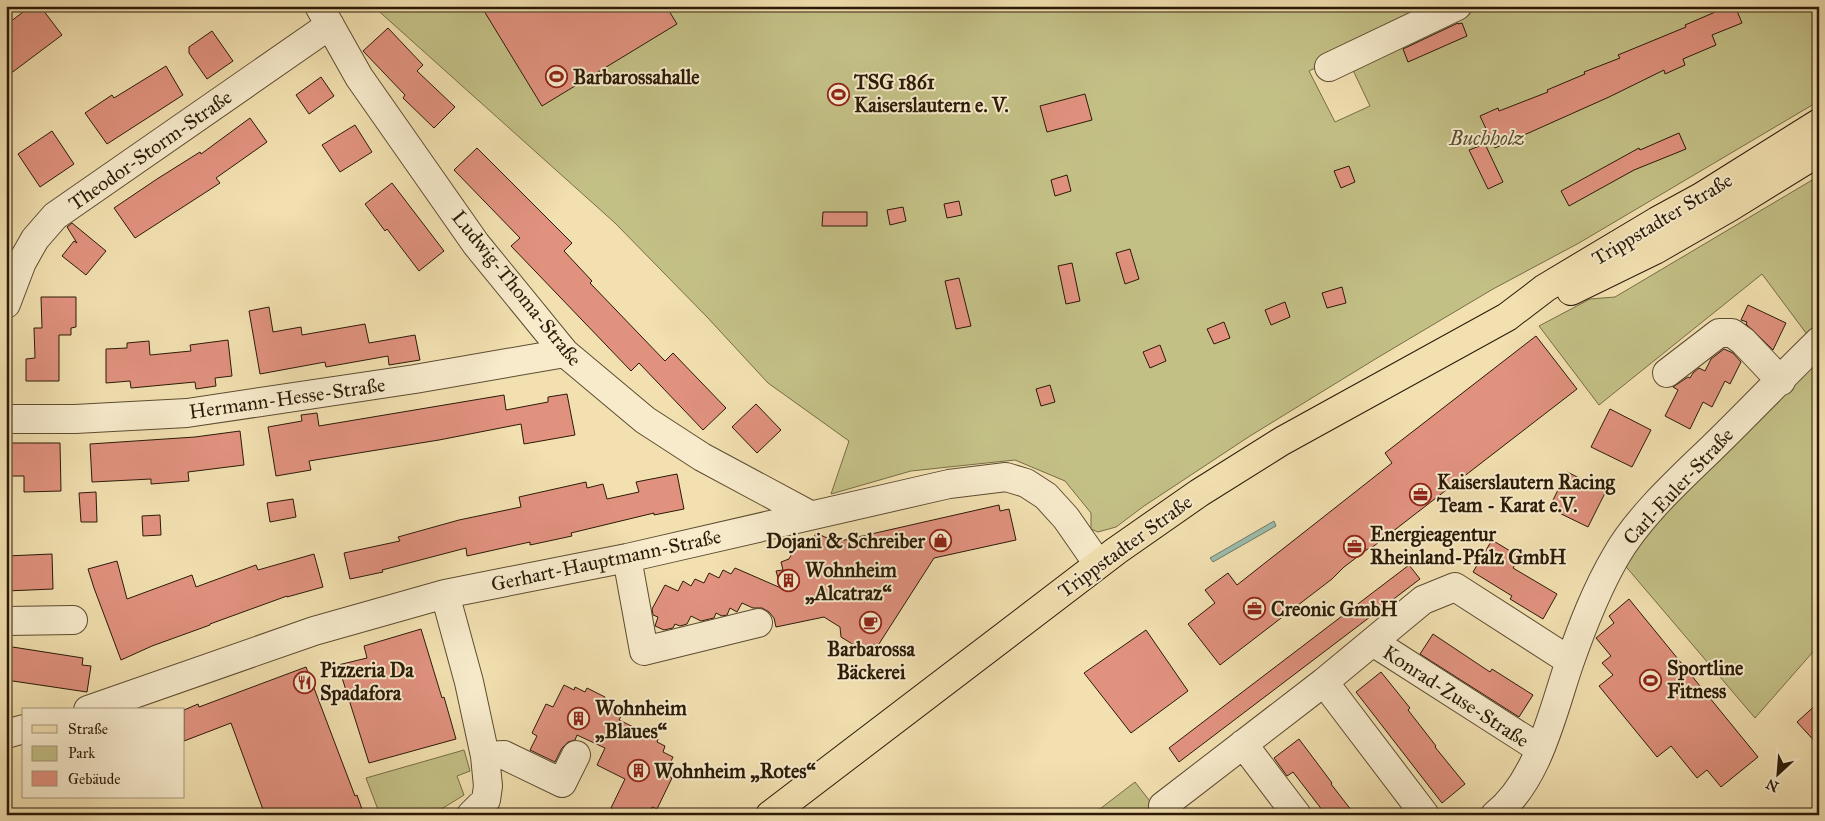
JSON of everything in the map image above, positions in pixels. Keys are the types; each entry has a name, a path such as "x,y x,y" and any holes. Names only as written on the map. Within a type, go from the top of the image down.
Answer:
{"main road":[{"name":"Trippstadter Straße","path":"1508,317 1545,288 1657,220 1701,197 1819,123"},
{"name":"Trippstadter Straße","path":"770,815 1098,564 1199,493 1282,441 1508,317 1552,300 1656,250 1819,152"}],"street":[{"path":"1329,67 1457,6"},
{"name":"Theodor-Storm-Straße","path":"6,304 22,262 35,239 55,216 324,16"},
{"name":"Ludwig-Thoma-Straße","path":"324,16 359,77 476,244 565,353 644,420 702,458 810,515"},
{"path":"1667,373 1719,333 1732,333 1743,340 1781,380"},
{"name":"Carl-Euler-Straße","path":"1495,815 1507,805 1523,785 1540,749 1593,599 1616,555 1636,526 1685,474 1819,341"},
{"name":"Hermann-Hesse-Straße","path":"6,419 75,419 187,413 415,379 565,353"},
{"name":"Gerhart-Hauptmann-Straße","path":"94,708 314,631 446,594 626,558 949,484 1006,477 1026,483 1046,496 1066,518 1098,564"},
{"path":"626,558 644,651 758,623"},
{"name":"Konrad-Zuse-Straße","path":"1169,815 1163,806 1324,682 1423,600 1455,587 1570,661"},
{"path":"446,594 469,682 485,756 488,786 483,810"},
{"path":"6,621 73,620"},
{"name":"Konrad-Zuse-Straße","path":"1373,642 1540,749"},
{"path":"1324,682 1426,815"},
{"path":"6,734 22,730"},
{"path":"1243,744 1296,815"},
{"path":"485,756 504,755 562,783 576,755"}],"green space":[{"name":"Buchholz","path":"373,6 1448,6 1309,71 1335,122 1370,106 1351,66 1486,6 1819,6 1819,101 1579,243 1493,289 1377,358 1250,436 1144,506 1116,527 1098,532 1091,529 1091,513 1065,481 1015,460 911,471 831,494 849,441 768,383 707,317 615,223"},
{"path":"1819,176 1819,645 1755,718 1616,555 1813,347 1806,333 1762,274 1599,405 1539,326 1590,299 1615,297"},
{"path":"464,750 470,771 457,776 464,795 432,815 380,815 366,778"},
{"path":"1135,782 1156,809 1149,815 1092,815"}],"shaded area":[{"path":"1274,521 1276,526 1213,562 1210,558"}],"building":[{"path":"31,6 40,6 62,35 6,77 6,25"},
{"name":"Barbarossahalle","path":"481,6 666,6 677,24 542,106"},
{"path":"1718,6 1735,6 1742,23 1712,35 1716,45 1683,59 1685,65 1665,74 1664,70 1495,148 1480,116 1498,108 1499,111 1548,92 1547,90 1585,74 1584,72 1620,58 1618,55 1686,27 1685,25 1720,10"},
{"path":"1458,23 1462,23 1467,36 1408,62 1403,49"},
{"path":"388,28 423,65 417,71 455,107 434,128 403,98 405,95 363,51"},
{"path":"212,31 233,61 207,79 189,53 189,47"},
{"path":"166,66 183,95 107,144 85,113 112,95 114,98"},
{"path":"321,77 334,96 309,114 296,95"},
{"path":"1085,94 1092,120 1047,132 1040,106"},
{"path":"250,118 267,142 216,178 220,183 135,238 114,208 200,152 201,154"},
{"path":"355,125 372,152 340,172 322,145"},
{"path":"52,131 74,164 40,187 18,154"},
{"path":"1679,133 1686,149 1634,170 1569,206 1561,191 1639,148 1640,150"},
{"path":"1485,144 1503,182 1488,189 1469,150"},
{"path":"477,148 572,243 564,251 592,281 590,283 665,361 673,353 726,408 703,430 639,363 631,371 511,246 520,238 454,170"},
{"path":"1349,166 1355,182 1341,188 1334,171"},
{"path":"1067,175 1071,191 1055,196 1051,180"},
{"path":"392,183 444,251 419,271 365,204"},
{"path":"959,201 962,215 947,218 944,204"},
{"path":"903,207 906,221 890,225 887,210"},
{"path":"823,212 867,212 867,226 822,226"},
{"path":"72,223 106,251 86,275 62,256 74,241 77,243 67,227"},
{"path":"1130,249 1139,279 1125,284 1116,253"},
{"path":"1072,263 1080,301 1066,304 1058,266"},
{"path":"959,278 971,326 956,329 945,281"},
{"path":"1342,287 1346,303 1327,308 1322,293"},
{"path":"41,297 76,297 76,327 71,328 71,335 59,335 59,381 26,381 26,359 35,358 34,328 42,328"},
{"path":"1285,302 1290,317 1271,325 1265,310"},
{"path":"1748,305 1786,323 1773,350 1746,324 1747,322 1741,320"},
{"path":"269,307 273,332 301,327 302,335 365,324 369,343 415,335 420,360 389,365 388,356 326,367 325,362 260,374 249,311"},
{"path":"1224,322 1230,338 1214,344 1207,329"},
{"path":"1536,336 1577,389 1344,567 1332,579 1220,665 1188,624 1215,603 1205,590 1228,573 1237,585 1392,463 1385,453"},
{"path":"228,340 232,376 215,378 216,386 196,389 195,382 131,388 130,381 106,383 106,349 127,348 127,343 149,341 150,355 191,351 190,345"},
{"path":"1160,345 1166,361 1150,368 1143,352"},
{"path":"1724,349 1733,353 1741,362 1730,384 1725,381 1712,407 1703,402 1690,429 1665,416 1678,390 1673,387 1688,377 1690,378 1699,368 1705,371 1711,359"},
{"path":"1050,385 1055,402 1041,406 1036,389"},
{"path":"567,394 575,435 524,444 521,424 439,440 309,461 311,470 276,476 268,427 302,421 301,415 317,413 319,426 504,395 506,410 548,402 548,397"},
{"path":"756,404 781,430 757,453 732,427"},
{"path":"1610,409 1651,430 1632,467 1591,447"},
{"path":"240,431 244,465 188,472 189,481 151,484 151,479 92,482 90,444 195,437"},
{"path":"6,443 60,443 61,491 24,492 24,476 6,476"},
{"path":"1567,472 1606,491 1588,527 1549,508"},
{"path":"677,474 684,509 654,515 654,513 571,533 572,536 530,545 530,542 467,556 466,548 382,570 383,572 350,579 344,553 400,541 398,537 459,520 521,507 519,497 586,482 587,488 603,484 607,499 639,492 636,482"},
{"path":"96,492 97,522 81,522 79,493"},
{"path":"293,499 296,517 270,522 267,503"},
{"name":"Wohnheim „Alcatraz“","path":"999,505 1000,511 1009,509 1016,540 934,558 877,647 873,644 867,653 841,637 840,627 824,617 776,627 774,618 769,612 762,608 753,608 742,603 737,612 730,608 727,615 722,616 716,613 714,618 701,621 691,616 687,624 680,626 675,624 673,628 664,630 655,626 658,617 653,615 652,609 665,585 678,591 683,581 691,586 695,579 704,583 709,573 719,578 723,570 731,574 735,568 781,588 776,571 783,570 781,562 789,559 795,548 811,544 816,533 836,542"},
{"path":"160,515 161,535 143,536 142,516"},
{"path":"1492,540 1520,557 1513,568 1557,594 1543,619 1510,599 1512,596 1473,572"},
{"path":"52,554 53,589 6,591 6,556"},
{"path":"314,554 323,587 287,596 152,646 121,660 88,569 117,561 127,599 192,575 196,587 256,565 258,570"},
{"path":"1409,565 1420,579 1179,762 1169,748"},
{"name":"Sportline Fitness","path":"1629,599 1758,757 1721,787 1707,770 1697,778 1671,746 1657,757 1599,686 1613,675 1602,663 1611,656 1596,638 1614,623 1609,616"},
{"path":"421,629 456,739 369,763 338,665 367,658 364,646"},
{"path":"1146,630 1188,691 1131,733 1084,673"},
{"path":"1433,634 1490,672 1492,669 1533,695 1519,717 1420,654"},
{"path":"6,646 83,658 82,665 91,666 87,692 6,680"},
{"path":"306,667 364,815 265,815 231,723 185,741 185,710 198,704 199,707"},
{"path":"1381,672 1410,708 1408,710 1435,747 1465,784 1442,803 1356,692"},
{"path":"564,685 574,690 575,687 585,692 587,688 605,697 604,700 623,712 619,720 658,739 657,742 665,746 663,752 673,757 665,774 672,778 657,809 652,807 649,815 612,815 614,810 611,808 625,779 597,765 605,748 577,735 575,740 568,742 562,748 555,762 530,750 537,736 532,733 546,704 553,707"},
{"path":"1819,702 1819,746 1797,722"},
{"path":"1299,739 1355,815 1326,815 1293,772 1287,776 1274,758"}],"place":[{"name":"Barbarossahalle","path":"557,77"},
{"name":"TSG 1861 Kaiserslautern e. V.","path":"838,94"},
{"name":"Kaiserslautern Racing Team - Karat e.V.","path":"1421,494"},
{"name":"Dojani & Schreiber","path":"941,541"},
{"name":"Energieagentur Rheinland-Pfalz GmbH","path":"1354,546"},
{"name":"Wohnheim „Alcatraz“","path":"789,581"},
{"name":"Creonic GmbH","path":"1255,609"},
{"name":"Barbarossa Bäckerei","path":"871,623"},
{"name":"Sportline Fitness","path":"1651,680"},
{"name":"Pizzeria Da Spadafora","path":"304,682"},
{"name":"Wohnheim „Blaues“","path":"579,719"},
{"name":"Wohnheim „Rotes“","path":"638,771"}]}
